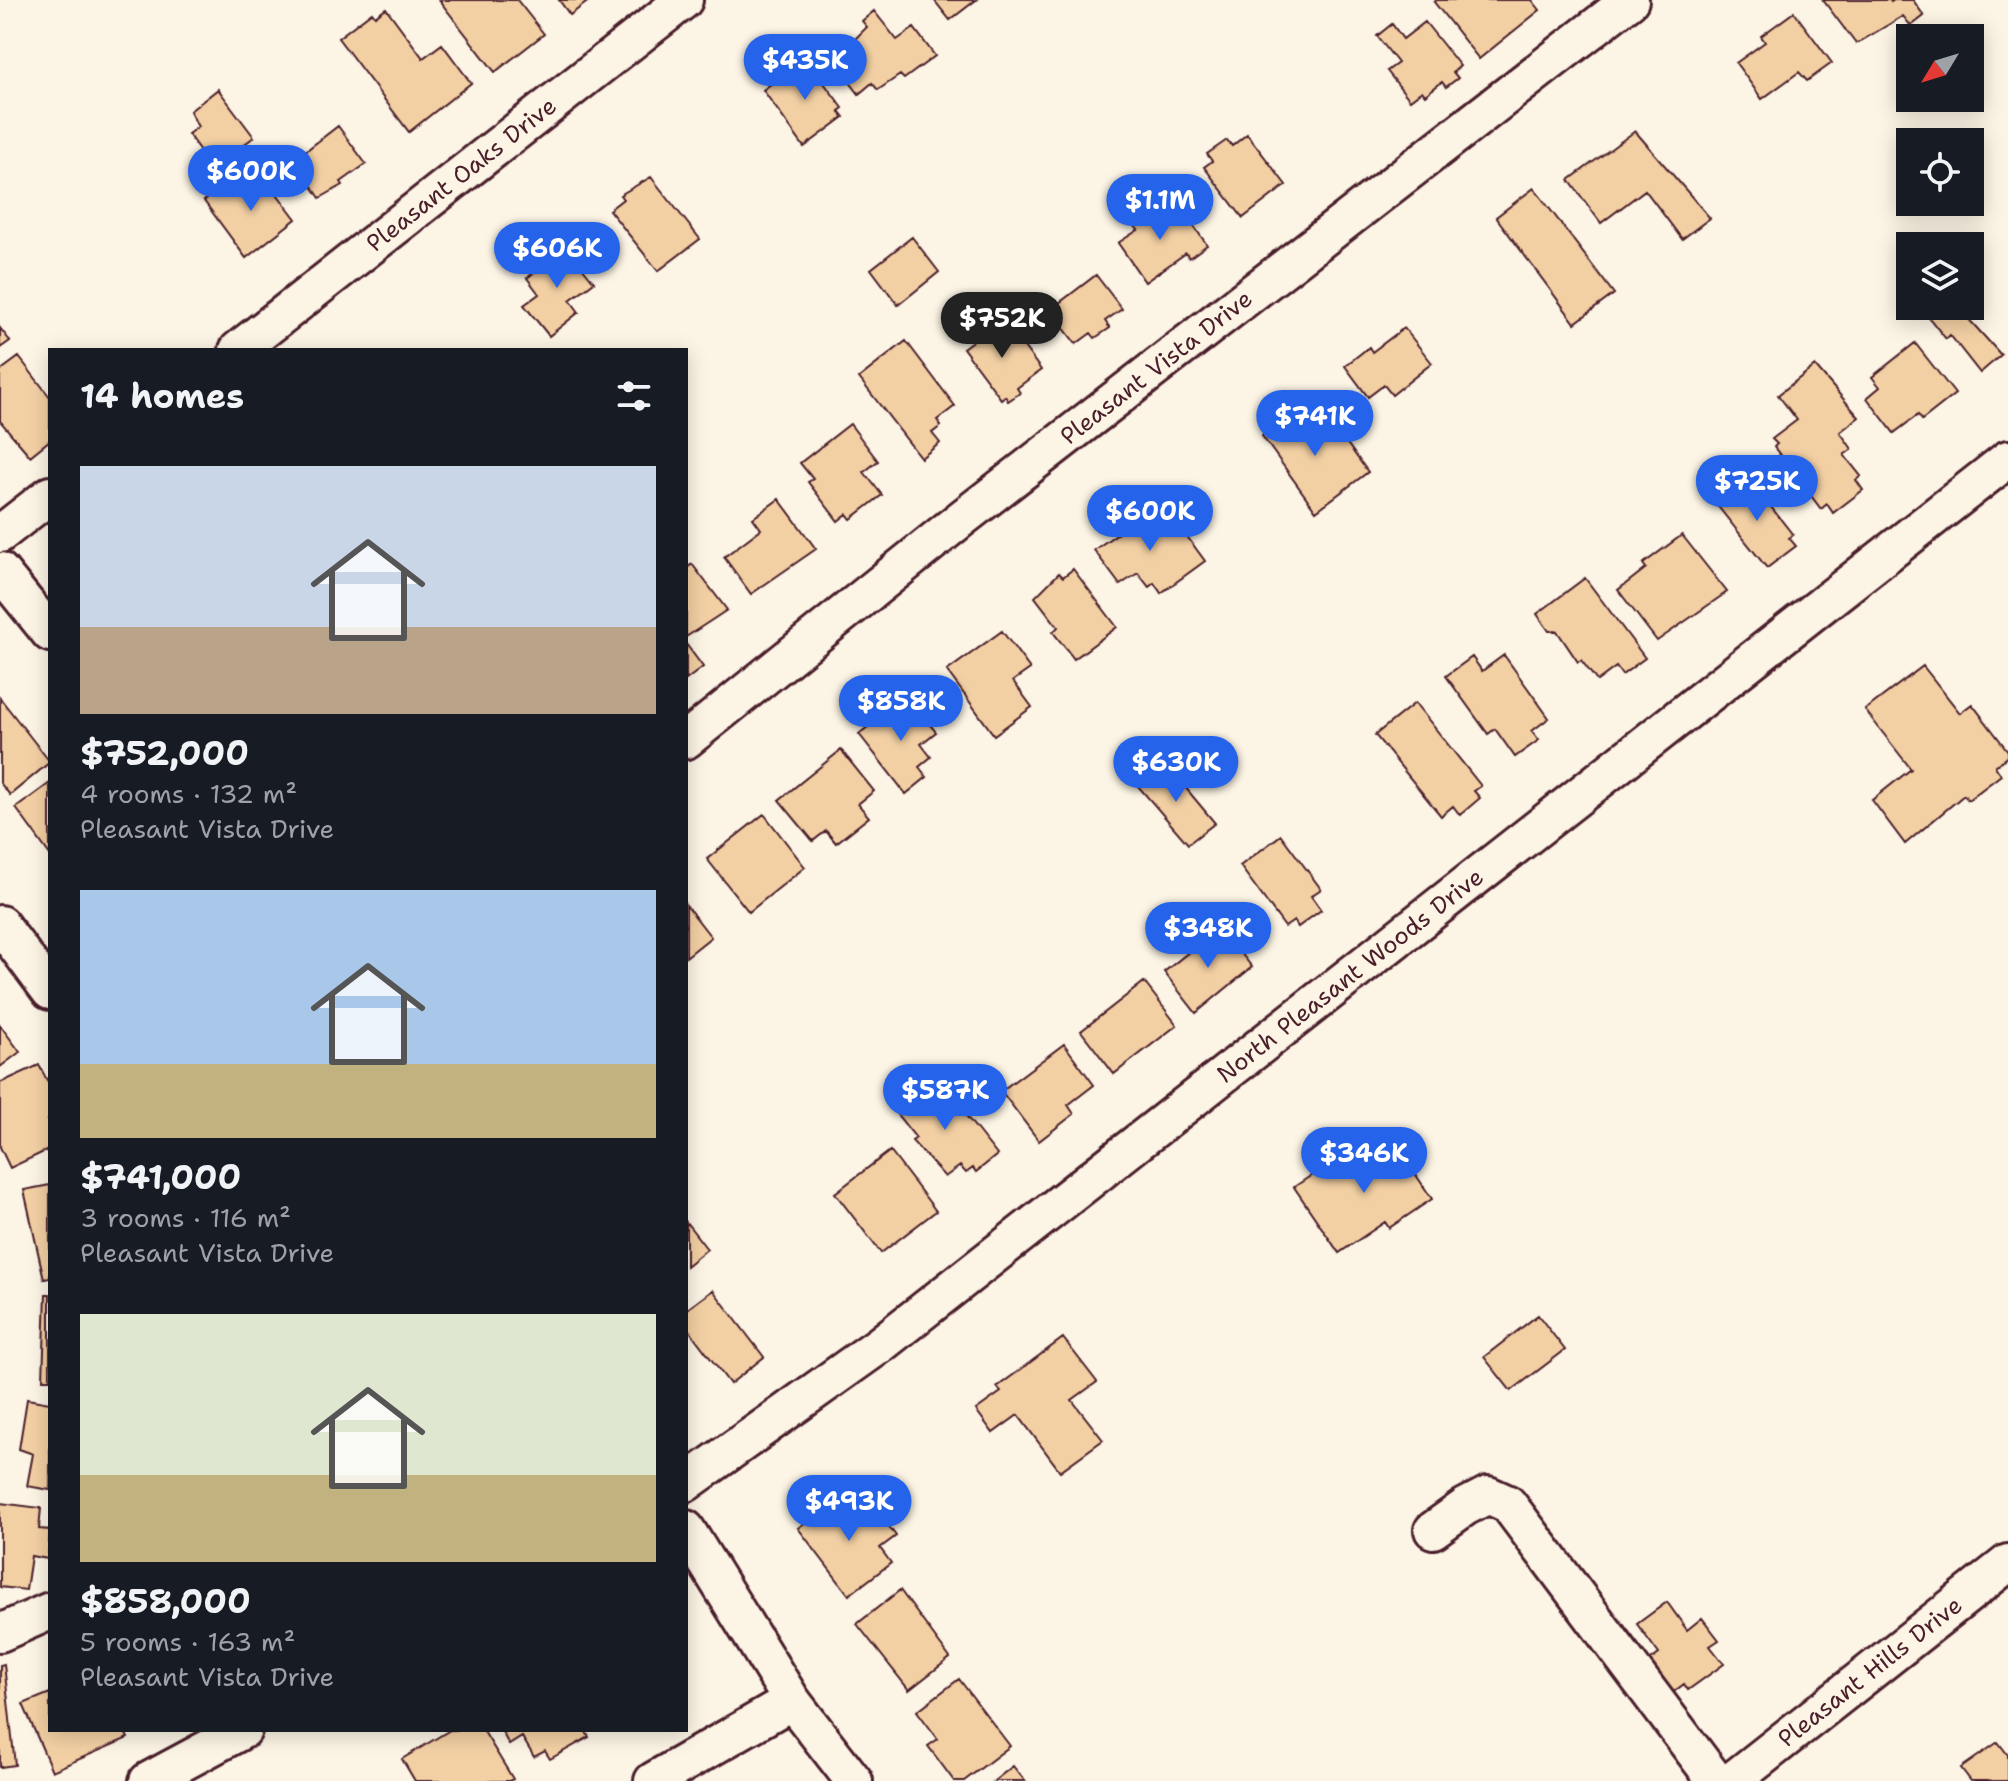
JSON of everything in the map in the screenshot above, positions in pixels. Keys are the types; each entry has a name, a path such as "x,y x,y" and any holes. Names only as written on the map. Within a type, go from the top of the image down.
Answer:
{"street":[{"name":"Pleasant Oaks Drive","path":"241,348 684,0"},
{"name":"Pleasant Vista Drive","path":"688,738 961,519 1630,0"},
{"name":"North Pleasant Woods Drive","path":"688,1482 881,1344 2008,459"},
{"path":"0,534 48,497"},
{"path":"0,571 48,631"},
{"path":"0,924 48,988"},
{"path":"1433,1530 1488,1495 1508,1504 1716,1781"},
{"path":"688,1532 792,1701 854,1781"},
{"name":"Pleasant Hills Drive","path":"1732,1781 2008,1563"},
{"path":"0,1633 48,1612"},
{"path":"653,1781 792,1701"},
{"path":"148,1781 239,1732"}],"building":[{"path":"439,0 517,0 544,34 495,72"},
{"path":"559,0 590,0 570,15"},
{"path":"934,0 976,0 950,20"},
{"path":"1532,0 1540,10 1479,59 1434,2"},
{"path":"1823,0 1913,0 1924,16 1909,24 1903,16 1856,44"},
{"path":"386,8 423,58 442,44 471,83 409,132 338,38 372,12 375,16"},
{"path":"874,11 897,40 914,28 935,56 904,79 900,75 878,90 872,83 859,94 823,47 837,37 846,48 867,27 862,21"},
{"path":"1794,12 1832,63 1807,81 1799,72 1762,99 1736,63 1765,42 1761,36"},
{"path":"1425,22 1460,66 1453,72 1458,78 1446,87 1442,82 1425,95 1422,91 1410,100 1387,71 1398,63 1377,36 1392,24 1403,39"},
{"path":"805,58 843,108 839,111 844,117 804,147 763,90"},
{"path":"218,89 254,137 212,168 188,134 198,127 190,111"},
{"path":"338,126 366,164 341,182 343,185 320,198 294,160"},
{"path":"1635,131 1710,218 1682,239 1645,190 1601,223 1569,180"},
{"path":"1247,134 1286,185 1243,218 1204,167 1212,161 1207,154 1227,140 1232,146"},
{"path":"259,170 296,219 246,258 204,201 225,185 230,192"},
{"path":"651,177 700,239 658,271 609,210 623,199 620,195"},
{"path":"1534,188 1614,294 1575,323 1496,217"},
{"path":"1165,208 1175,223 1186,215 1207,245 1189,258 1186,253 1145,282 1118,243 1138,230 1130,220 1146,209 1152,217"},
{"path":"912,237 939,272 898,305 871,269"},
{"path":"566,247 594,282 570,300 579,312 549,336 524,305 539,294 527,278 540,268 536,262 548,253 552,258"},
{"path":"1096,275 1122,309 1105,321 1110,328 1095,338 1091,333 1076,344 1050,310"},
{"path":"1003,318 1041,370 1017,388 1020,393 1008,401 1005,396 1001,399 963,348"},
{"path":"1931,320 1970,320 2001,355 1980,373 1950,335 1946,339"},
{"path":"0,328 10,341 0,348"},
{"path":"1404,328 1432,363 1392,395 1384,385 1368,397 1345,366 1369,347 1372,352"},
{"path":"906,341 955,406 937,420 941,426 932,433 940,443 921,458 859,378"},
{"path":"1915,343 1955,394 1922,420 1918,415 1894,433 1867,398 1880,387 1872,377"},
{"path":"19,357 48,394 48,442 30,456 0,421 0,371"},
{"path":"1815,366 1859,417 1840,432 1852,449 1844,455 1861,476 1856,480 1863,490 1833,513 1827,504 1821,509 1774,447 1777,444 1772,439 1797,420 1778,395"},
{"path":"1293,413 1301,424 1305,421 1310,427 1326,415 1368,472 1316,511 1262,436"},
{"path":"850,424 878,461 864,472 882,495 851,519 847,514 838,521 808,482 813,479 800,463"},
{"path":"1749,479 1793,535 1789,538 1796,546 1767,568 1716,504"},
{"path":"779,499 816,549 751,594 724,557 761,529 753,518"},
{"path":"1149,511 1159,525 1172,516 1205,561 1161,593 1154,583 1149,587 1138,573 1120,585 1094,550"},
{"path":"1682,535 1727,592 1657,641 1618,590 1646,568 1643,564"},
{"path":"692,564 727,610 688,636 688,567"},
{"path":"1073,569 1117,627 1074,659 1053,632 1058,627 1035,597 1059,573 1063,577"},
{"path":"1585,578 1645,658 1622,675 1616,667 1597,681 1581,660 1578,662 1557,631 1549,631 1537,614"},
{"path":"1002,631 1030,669 1013,681 1032,707 994,735 947,671"},
{"path":"688,647 703,667 688,678"},
{"path":"1504,655 1549,718 1532,731 1539,740 1515,757 1495,729 1488,734 1446,676 1472,657 1482,671"},
{"path":"1923,666 1960,713 1972,704 2008,751 2008,756 1995,766 2001,775 1968,800 1964,795 1905,844 1872,800 1911,769 1865,710"},
{"path":"907,696 936,732 921,744 931,757 919,767 927,777 906,794 859,734"},
{"path":"0,698 48,759 48,764 10,795 0,783"},
{"path":"1415,703 1481,786 1474,791 1480,798 1460,815 1453,806 1441,816 1375,735"},
{"path":"841,750 874,791 858,804 869,817 836,843 826,831 813,841 779,800"},
{"path":"1165,763 1215,823 1188,844 1137,785"},
{"path":"48,784 48,852 16,808"},
{"path":"764,814 805,867 749,912 707,859"},
{"path":"1281,835 1321,889 1311,896 1321,910 1298,927 1294,921 1285,927 1240,866"},
{"path":"688,908 711,937 688,955"},
{"path":"1220,927 1252,967 1196,1013 1164,972"},
{"path":"1144,982 1177,1025 1114,1074 1081,1031"},
{"path":"0,1025 20,1052 0,1067"},
{"path":"1064,1044 1094,1085 1068,1105 1074,1114 1039,1141 1001,1091"},
{"path":"39,1065 48,1082 48,1150 10,1168 0,1147 0,1083"},
{"path":"937,1079 997,1155 976,1172 973,1168 966,1173 960,1166 945,1177 912,1141 916,1138 895,1112"},
{"path":"1390,1136 1432,1199 1389,1228 1385,1222 1339,1253 1294,1187 1327,1165 1334,1174"},
{"path":"890,1151 936,1211 881,1253 835,1193"},
{"path":"48,1185 48,1278 44,1279 24,1190"},
{"path":"688,1225 707,1249 688,1264"},
{"path":"713,1290 764,1357 730,1384 688,1329 688,1309"},
{"path":"46,1294 48,1294 48,1379 43,1379"},
{"path":"1538,1315 1565,1350 1511,1391 1484,1357"},
{"path":"1063,1338 1097,1382 1072,1400 1103,1440 1060,1471 1018,1415 993,1433 976,1410 1001,1392 997,1387"},
{"path":"27,1399 48,1403 48,1490 27,1486 33,1454 19,1449"},
{"path":"838,1497 857,1521 875,1508 896,1536 880,1548 891,1563 849,1595 798,1528"},
{"path":"0,1503 41,1508 39,1529 48,1530 48,1559 31,1556 26,1590 0,1587"},
{"path":"900,1590 950,1658 909,1690 857,1624"},
{"path":"1667,1602 1687,1630 1702,1618 1719,1640 1710,1646 1724,1664 1688,1690 1684,1684 1667,1697 1643,1666 1659,1654 1637,1624"},
{"path":"4,1664 15,1765 0,1767 0,1665"},
{"path":"959,1679 1010,1746 964,1781 954,1781 928,1746 938,1739 917,1711"},
{"path":"48,1694 48,1732 125,1732 128,1738 52,1771 23,1704"},
{"path":"447,1732 484,1732 513,1779 415,1781 402,1759"},
{"path":"502,1732 586,1732 589,1737 550,1759 545,1751 534,1757 522,1737 509,1745"},
{"path":"1998,1742 2008,1755 2008,1781 1971,1781 1961,1768"},
{"path":"1013,1766 1025,1781 994,1781"}]}
